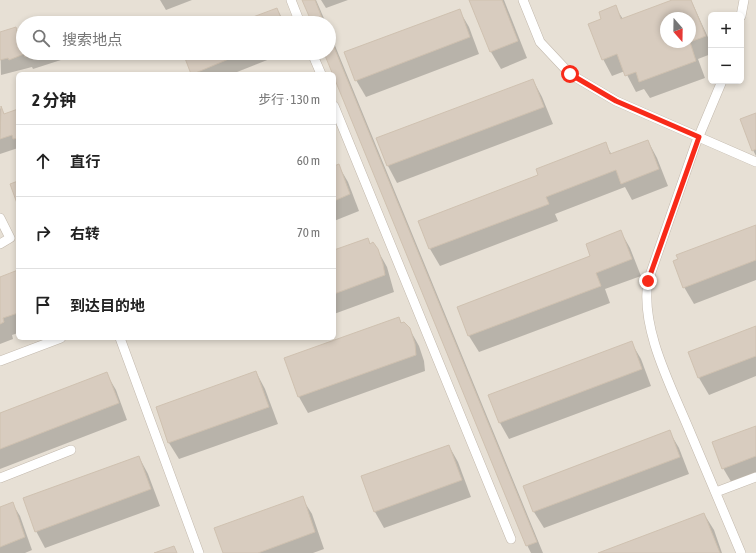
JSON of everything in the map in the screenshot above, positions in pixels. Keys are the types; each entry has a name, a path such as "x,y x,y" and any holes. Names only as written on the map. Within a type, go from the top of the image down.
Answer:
{"lane":[{"path":"291,0 297,16"},
{"path":"523,0 540,42 570,74 616,101 756,162"},
{"path":"742,12 744,0"},
{"path":"315,60 320,72"},
{"path":"721,84 699,137 648,281 646,292 647,312 661,361 740,553"},
{"path":"336,111 511,539"},
{"path":"0,218 10,238 0,244"},
{"path":"0,361 56,340"},
{"path":"121,340 199,553"},
{"path":"0,478 71,450"},
{"path":"716,492 756,476"}],"shaded area":[{"path":"0,0 756,0 756,553 0,553"}],"building":[{"path":"302,0 315,0 321,16 309,16"},
{"path":"469,0 502,0 518,41 490,52"},
{"path":"672,0 691,0 696,12 660,12 660,48 692,48 696,61 639,82 636,72 625,76 617,54 602,60 588,24 601,19 599,12 616,5 621,19"},
{"path":"277,8 280,16 256,16"},
{"path":"460,9 470,37 355,81 344,52"},
{"path":"696,12 706,36 696,40"},
{"path":"16,27 16,57 9,60 8,58 0,60 0,32"},
{"path":"336,52 537,542 526,546 336,82 336,72 332,72 327,60 336,60"},
{"path":"186,60 226,60 198,72 190,72"},
{"path":"533,79 544,107 387,166 376,138"},
{"path":"1,106 4,114 16,110 16,138 13,139 12,135 0,139"},
{"path":"756,113 756,149 752,151 740,119"},
{"path":"648,140 659,169 621,184 616,170 546,197 549,204 429,249 418,221 538,175 536,169 606,142 610,154"},
{"path":"339,164 350,194 336,200 336,165"},
{"path":"16,182 16,200 10,184"},
{"path":"756,225 756,260 683,288 673,261 678,259 676,255"},
{"path":"621,230 632,259 596,273 601,286 468,336 457,307 590,256 586,244"},
{"path":"368,238 370,244 373,242 378,249 385,275 336,293 336,249"},
{"path":"16,271 16,314 3,318 4,322 0,324 0,277"},
{"path":"399,317 401,323 404,322 410,328 415,344 416,355 298,397 284,358"},
{"path":"756,326 756,356 698,378 688,352"},
{"path":"632,341 642,369 499,423 488,395"},
{"path":"256,371 269,407 168,443 156,407"},
{"path":"107,372 119,403 0,449 0,413"},
{"path":"756,426 756,456 722,469 712,442"},
{"path":"670,430 680,457 533,512 523,486"},
{"path":"449,445 462,480 374,512 361,476"},
{"path":"139,456 151,489 35,532 23,498"},
{"path":"303,496 315,532 258,553 223,553 214,528"},
{"path":"13,502 25,537 0,547 0,507"},
{"path":"704,513 720,553 598,553"},
{"path":"174,546 177,553 154,553"}],"route":[{"path":"570,74 616,101 699,137 648,281"}]}
